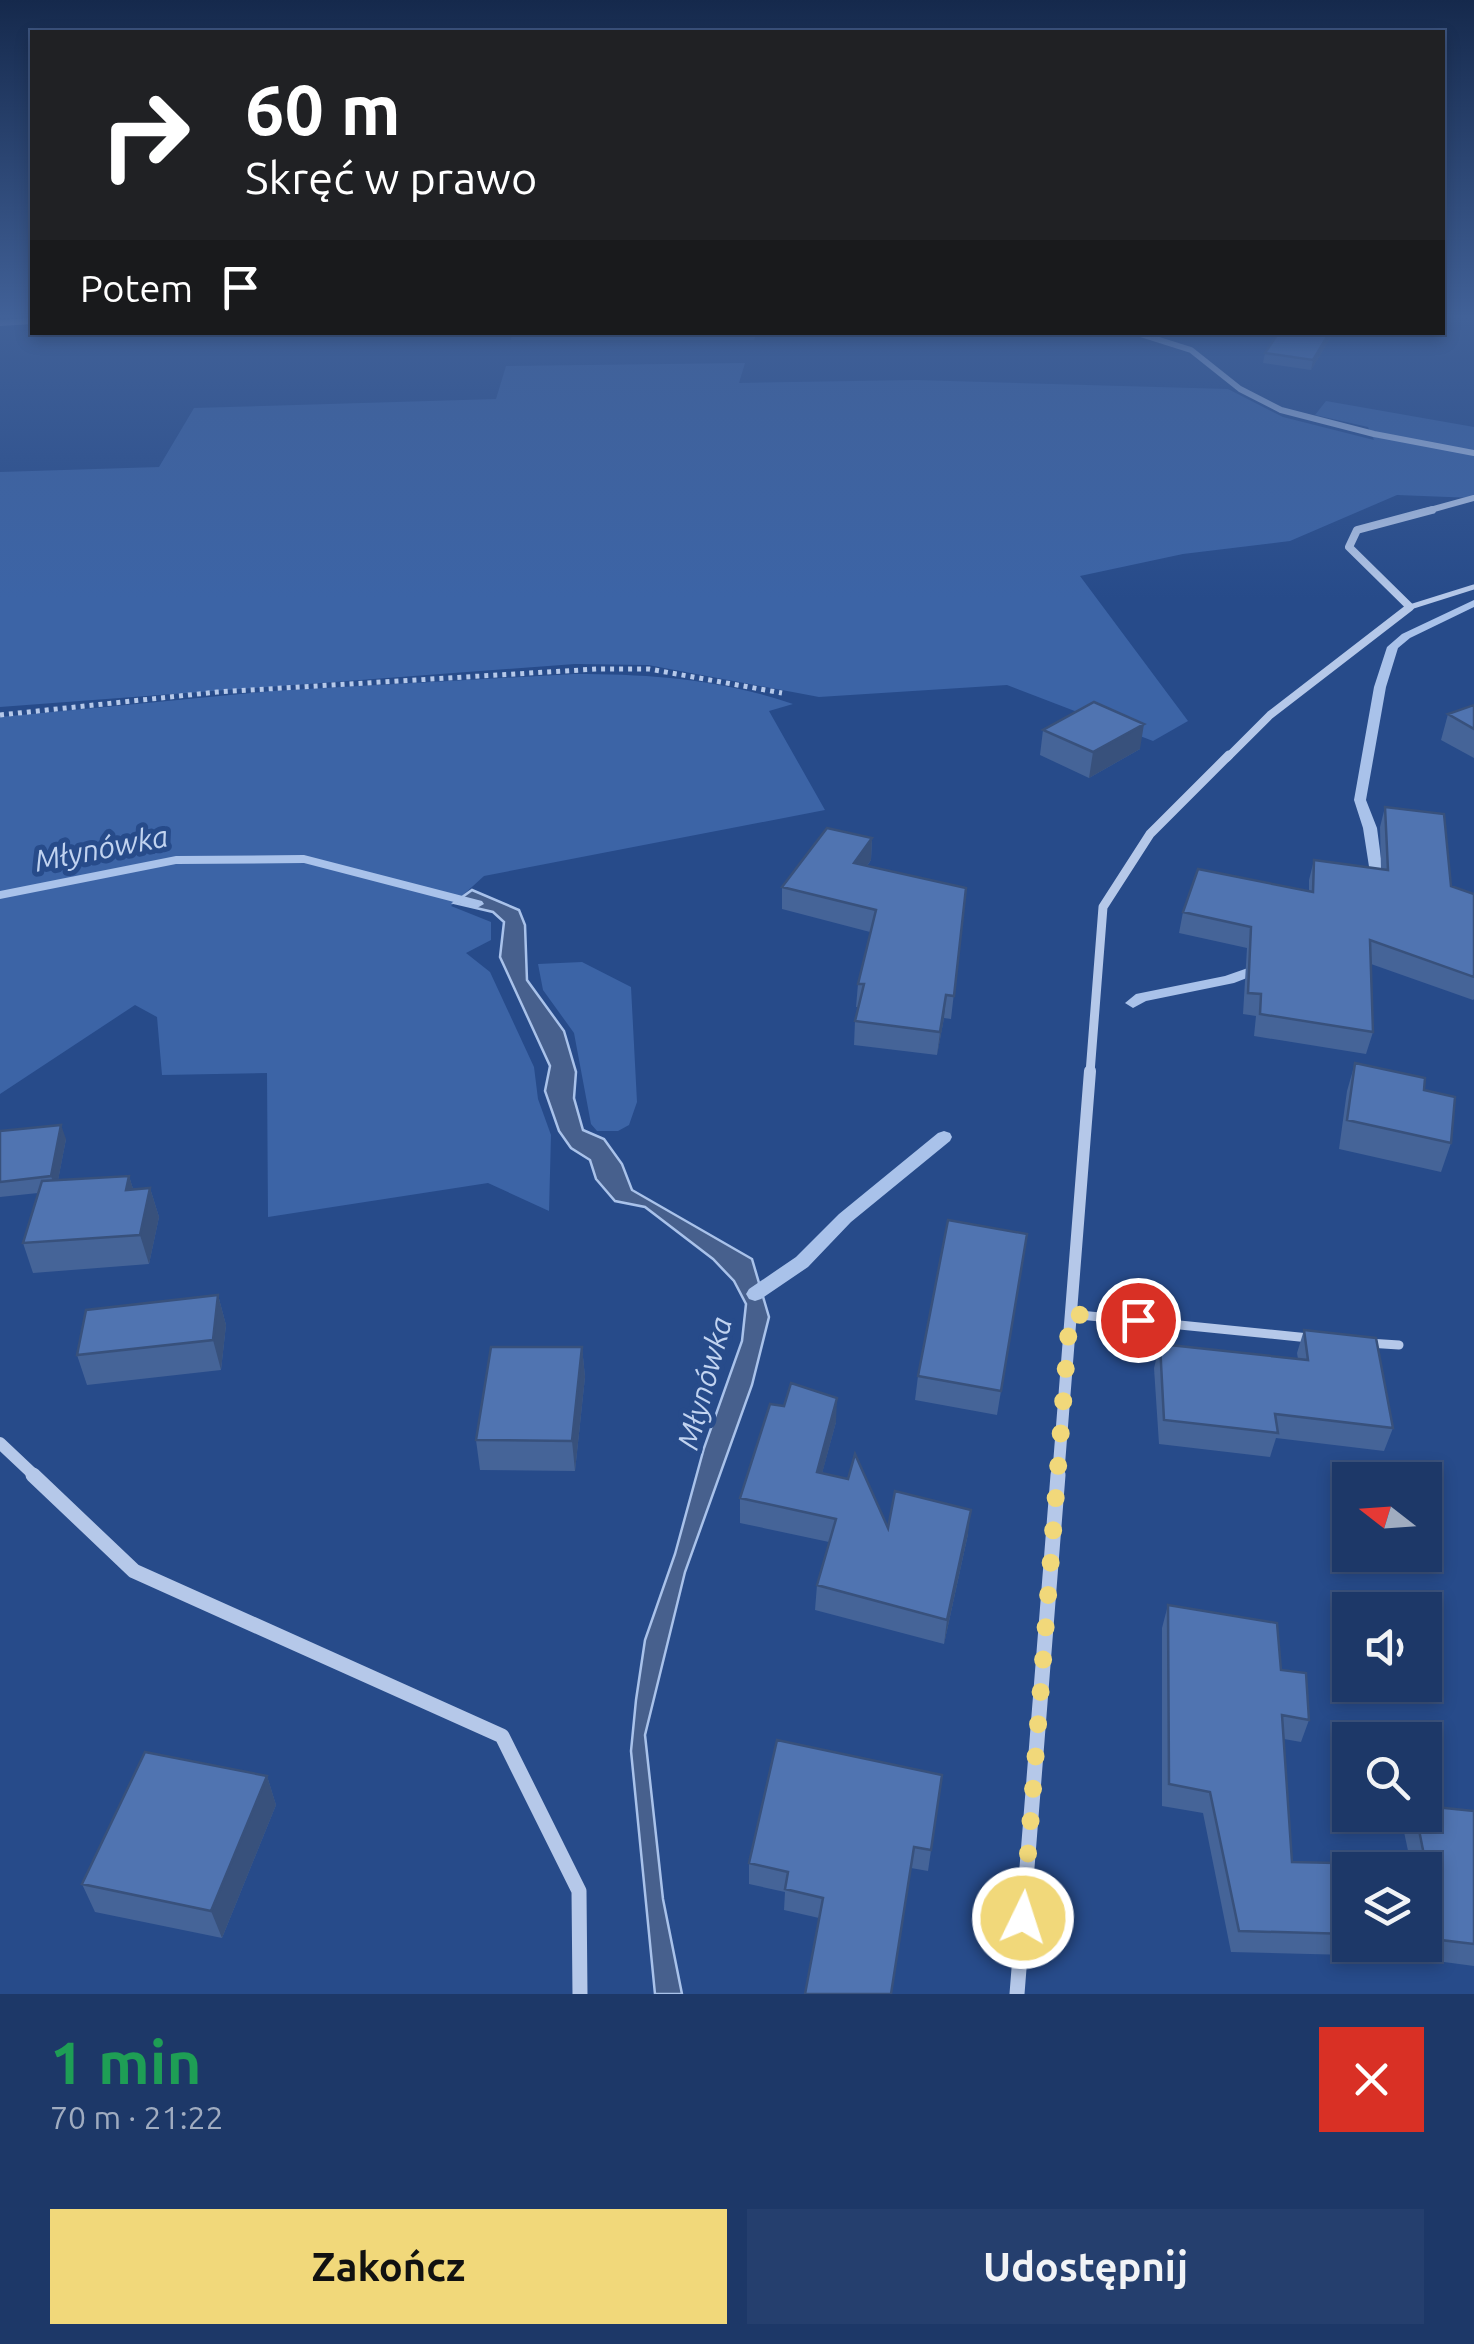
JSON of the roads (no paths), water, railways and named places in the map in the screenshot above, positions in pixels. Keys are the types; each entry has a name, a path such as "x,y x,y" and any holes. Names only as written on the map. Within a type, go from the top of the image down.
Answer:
{"street":[{"path":"1289,412 1374,434 1474,452"},
{"path":"1017,1994 1103,908 1150,834 1270,715 1410,607 1349,547 1357,530 1474,498"},
{"path":"0,1443 134,1571 502,1736 579,1890 580,1994"}],"lane":[{"path":"1410,607 1474,587"},
{"path":"1070,1314 1320,1339"},
{"path":"1352,1341 1400,1345"}],"waterway":[{"path":"1378,889 1370,828 1360,800 1380,687 1393,647 1406,636 1474,603"},
{"name":"Młynówka","path":"0,895 176,860 304,859 477,904"},
{"path":"1133,1003 1141,997 1229,980 1265,966"},
{"path":"755,1294 802,1262 845,1218 944,1137"}]}
